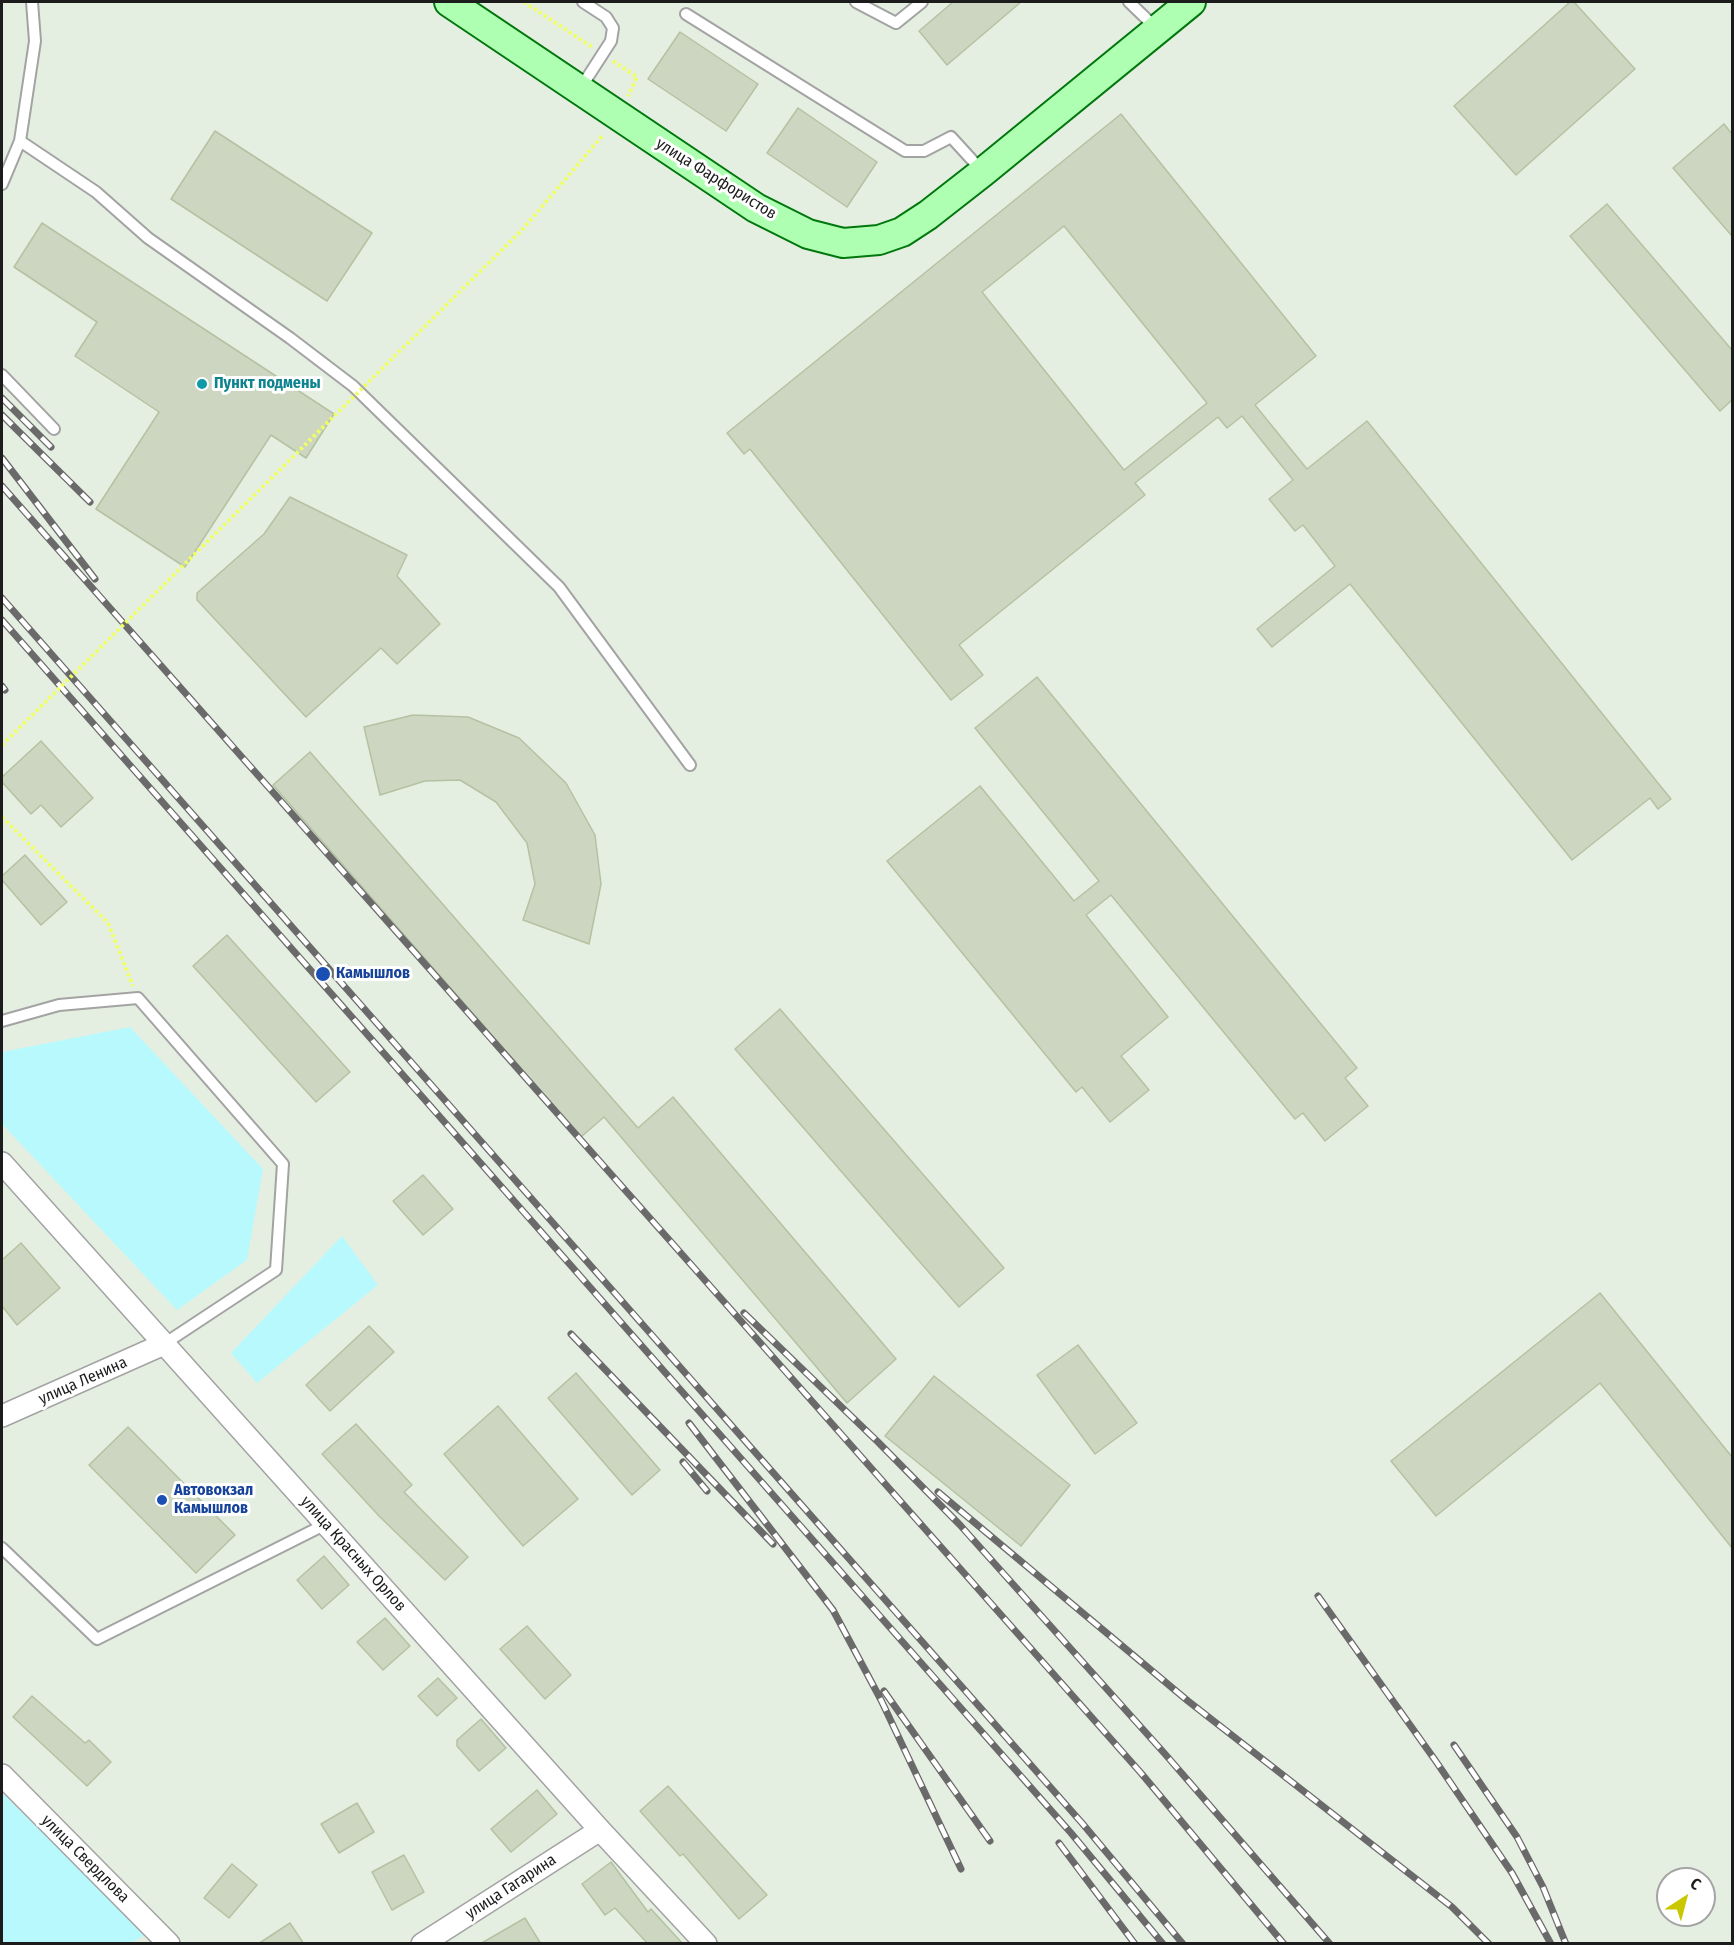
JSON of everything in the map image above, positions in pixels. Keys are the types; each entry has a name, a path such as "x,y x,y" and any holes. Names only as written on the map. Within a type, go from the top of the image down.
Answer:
{"street":[{"name":"улица Фарфористов","path":"449,2 756,208 808,234 843,243 879,240 902,232 928,215 1158,29 1183,4"},
{"name":"улица Красных Орлов","path":"2,1163 600,1830 706,1944"},
{"name":"улица Ленина","path":"2,1416 164,1344"},
{"name":"улица Свердлова","path":"2,1775 168,1944"},
{"name":"улица Гагарина","path":"422,1944 600,1830"}],"lane":[{"path":"2,184 20,141 35,41 32,2"},
{"path":"580,89 611,41 613,28 606,17 584,2"},
{"path":"856,2 896,23 922,2"},
{"path":"1129,2 1158,29"},
{"path":"686,14 905,151 924,151 951,137 983,172"},
{"path":"20,141 96,192 148,238 354,386 559,587 690,765"},
{"path":"2,375 54,429"},
{"path":"2,1021 59,1005 138,998 283,1164 276,1270 164,1344"},
{"path":"2,1548 97,1639 326,1524"}],"path":[{"path":"2,745 522,230 600,141 637,77 524,2"},
{"path":"2,816 108,923 138,998"}],"shaded area":[{"path":"130,1027 263,1169 247,1260 177,1310 2,1124 2,1052"},
{"path":"342,1236 378,1285 257,1383 231,1353"},
{"path":"2,1793 147,1934 131,1943 2,1943"}],"building":[{"path":"953,2 1021,2 947,65 919,31"},
{"path":"1570,2 1574,2 1635,69 1516,175 1454,106"},
{"path":"680,32 758,84 726,131 648,79"},
{"path":"798,108 877,162 847,207 767,153"},
{"path":"1121,114 1316,356 1255,405 1307,469 1367,421 1671,799 1658,809 1650,798 1572,860 1350,584 1272,647 1257,629 1335,566 1303,525 1295,531 1269,499 1293,480 1242,416 1227,428 1218,417 1135,483 1145,495 959,645 983,675 951,700 750,449 744,454 727,433","holes":["1064,226 1207,403 1124,470 982,292"]},
{"path":"1724,124 1732,134 1732,236 1673,168"},
{"path":"215,131 372,233 327,301 171,199"},
{"path":"1607,204 1732,350 1732,400 1720,411 1570,236"},
{"name":"Пункт подмены","path":"42,223 334,414 306,458 271,435 185,567 96,509 159,412 75,356 97,322 14,267"},
{"path":"290,497 407,555 397,576 440,624 397,664 381,648 306,717 197,600 197,593 264,534"},
{"path":"1037,677 1357,1068 1345,1078 1368,1106 1325,1141 1303,1113 1295,1119 1111,895 1086,915 1168,1017 1121,1056 1149,1090 1110,1122 1082,1087 1076,1092 887,861 980,786 1074,901 1099,881 975,728"},
{"path":"413,715 468,717 519,738 566,783 595,835 601,884 589,944 523,920 535,884 527,843 496,802 460,780 425,781 380,795 364,727"},
{"path":"41,741 93,798 61,827 41,805 31,814 2,782 2,777"},
{"path":"310,752 638,1128 673,1097 896,1359 847,1403 604,1117 581,1137 273,785"},
{"path":"25,855 67,902 41,925 2,880 2,876"},
{"name":"Камышлов","path":"227,935 350,1072 316,1102 193,966"},
{"path":"780,1009 1004,1268 959,1307 735,1049"},
{"path":"423,1175 453,1209 423,1235 393,1201"},
{"path":"21,1243 60,1288 17,1325 2,1306 2,1260"},
{"path":"1600,1293 1732,1457 1732,1548 1600,1383 1436,1516 1391,1461"},
{"path":"369,1326 394,1352 330,1411 306,1385"},
{"path":"1078,1345 1137,1423 1095,1454 1037,1375"},
{"path":"576,1373 660,1470 632,1495 548,1398"},
{"path":"934,1376 1070,1485 1021,1546 885,1436"},
{"path":"498,1406 578,1499 523,1546 444,1454"},
{"path":"356,1424 412,1485 404,1492 468,1557 445,1580 379,1516 322,1454"},
{"name":"Автовокзал Камышлов","path":"128,1427 235,1535 196,1573 89,1465"},
{"path":"324,1556 349,1585 322,1609 297,1580"},
{"path":"385,1618 410,1646 383,1670 357,1642"},
{"path":"527,1626 571,1675 545,1699 500,1649"},
{"path":"438,1678 457,1698 437,1716 418,1696"},
{"path":"32,1696 85,1743 89,1740 111,1762 87,1786 13,1717"},
{"path":"481,1719 506,1748 479,1771 457,1746 457,1740"},
{"path":"668,1786 767,1895 739,1919 683,1854 680,1856 640,1811"},
{"path":"537,1790 557,1814 511,1852 491,1829"},
{"path":"357,1803 374,1832 339,1853 321,1824"},
{"path":"404,1855 424,1892 392,1910 372,1872"},
{"path":"611,1862 648,1912 651,1909 683,1944 648,1944 615,1908 605,1915 582,1884"},
{"path":"232,1864 257,1885 229,1918 204,1898"},
{"path":"525,1918 541,1944 480,1944"},
{"path":"290,1923 304,1944 258,1944"}],"railway":[{"path":"2,398 51,447"},
{"path":"2,415 90,502"},
{"path":"2,458 95,579"},
{"path":"2,486 1141,1773 1284,1944"},
{"path":"2,598 1082,1823 1183,1944"},
{"path":"2,620 1071,1833 1163,1944"},
{"path":"2,686 5,690"},
{"path":"744,1313 960,1525 1165,1754 1330,1944"},
{"path":"571,1334 773,1544"},
{"path":"689,1423 833,1610 881,1700 961,1869"},
{"path":"683,1462 707,1491"},
{"path":"938,1492 1188,1701 1452,1907 1489,1944"},
{"path":"1318,1596 1512,1873 1551,1944"},
{"path":"884,1691 990,1841"},
{"path":"1454,1745 1517,1837 1543,1887 1566,1944"},
{"path":"1059,1843 1135,1944"}],"place":[{"name":"Пункт подмены","path":"202,384"},
{"name":"Камышлов","path":"323,974"},
{"name":"Автовокзал Камышлов","path":"162,1500"}]}
